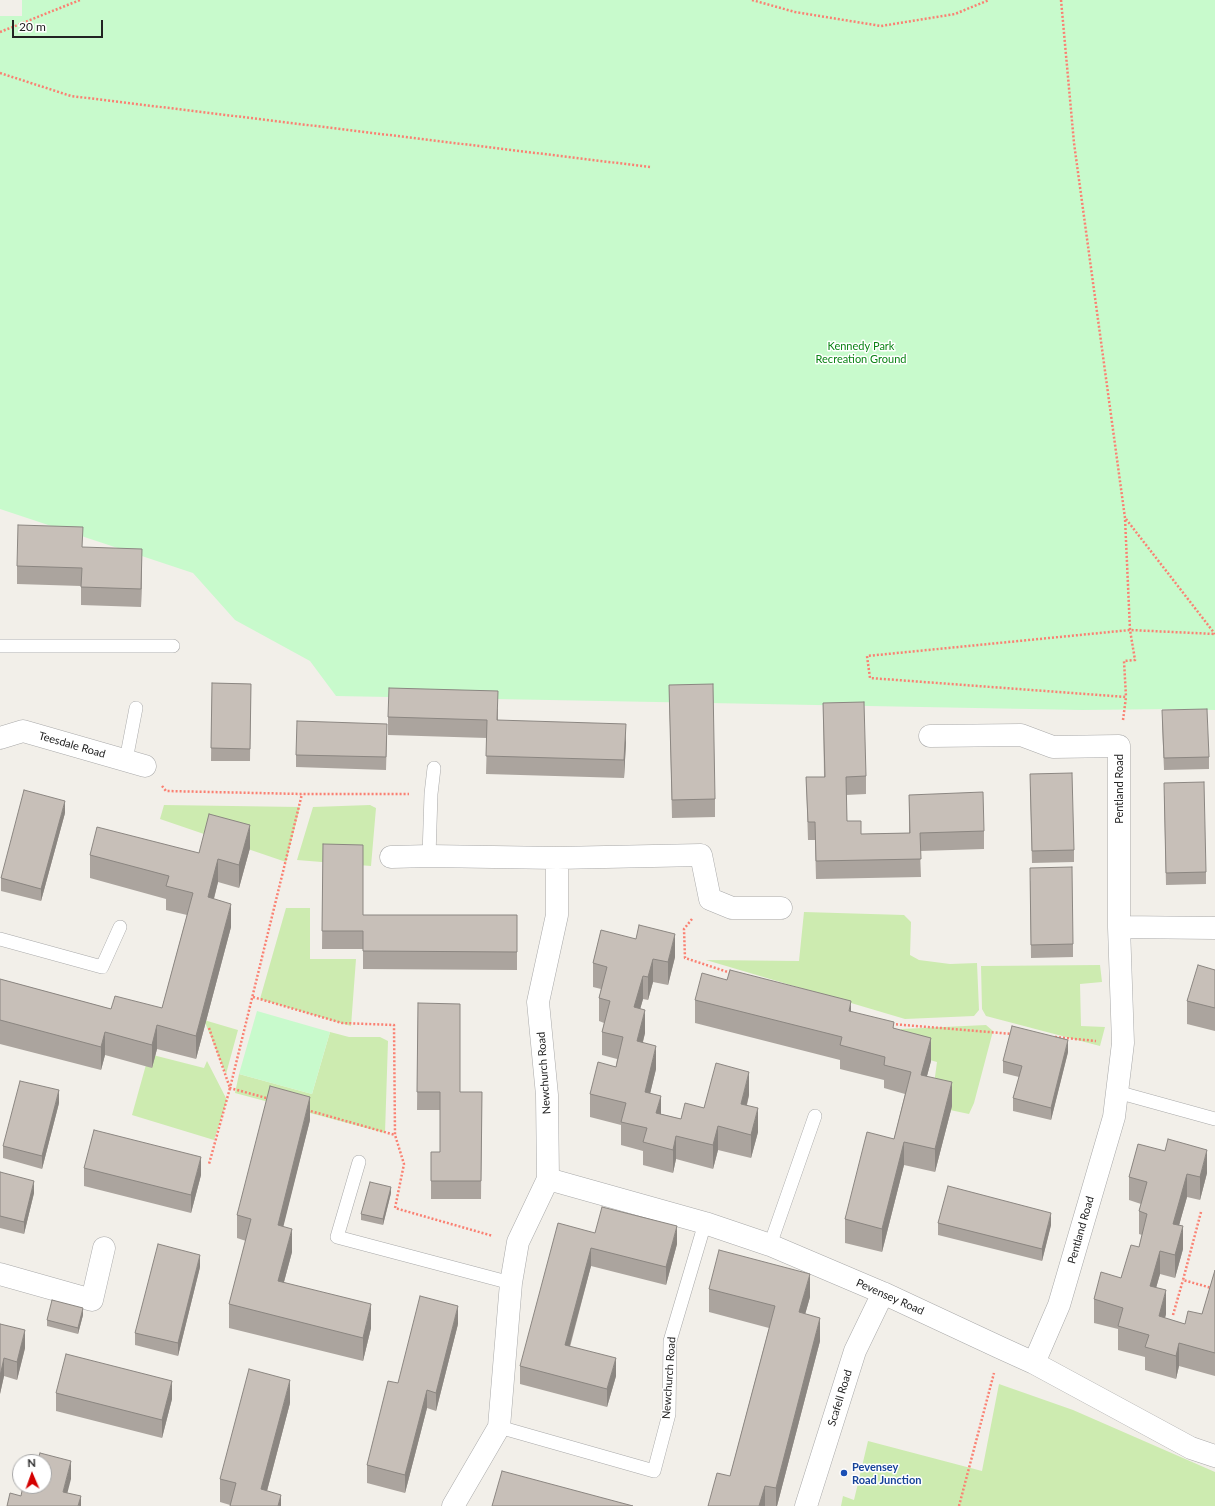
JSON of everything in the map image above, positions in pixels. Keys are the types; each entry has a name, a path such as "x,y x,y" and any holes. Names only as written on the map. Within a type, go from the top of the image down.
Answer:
{"street":[{"name":"Teesdale Road","path":"0,738 23,732 135,763"},
{"name":"Pentland Road","path":"930,736 1021,736 1053,747 1119,746 1119,927 1123,1043 1114,1117 1059,1305 1034,1363"},
{"path":"391,857 429,856 557,858 701,855 710,899 732,908 781,908"},
{"name":"Newchurch Road","path":"454,1506 499,1427 510,1283 518,1242 548,1179 547,1095 538,1002 557,915 557,858"},
{"path":"1119,927 1215,928"},
{"name":"Pevensey Road","path":"548,1179 705,1223 770,1245 883,1293 1034,1363 1191,1448 1215,1456"},
{"path":"0,1274 92,1300 104,1248"},
{"name":"Scafell Road","path":"806,1506 855,1351 883,1293"}],"lane":[{"path":"0,646 173,646"},
{"path":"135,763 136,708"},
{"path":"429,856 431,794 434,768"},
{"path":"0,938 102,967 120,927"},
{"path":"1117,1092 1215,1119"},
{"path":"770,1245 815,1116"},
{"path":"359,1162 337,1237 510,1283"},
{"name":"Newchurch Road","path":"499,1427 654,1471 669,1414 670,1341 705,1223"}],"path":[{"path":"0,32 80,0"},
{"path":"752,0 795,12 881,26 955,14 989,0"},
{"path":"1061,0 1074,143 1125,518 1130,630 1134,660 1124,661 1126,696 1119,746"},
{"path":"0,73 71,96 650,167"},
{"path":"1125,518 1215,634"},
{"path":"1126,696 870,678 867,656 1130,630 1215,634"},
{"path":"135,763 166,791 302,794 431,794"},
{"path":"209,1164 230,1088 302,794"},
{"path":"710,899 684,929 684,958 738,975"},
{"path":"252,997 342,1023 394,1025 395,1135 404,1164 395,1208 518,1242"},
{"path":"890,1024 1014,1034"},
{"path":"209,1028 230,1088"},
{"path":"1053,1037 1123,1043"},
{"path":"230,1088 275,1100"},
{"path":"305,1109 395,1135"},
{"path":"1173,1315 1201,1212"},
{"path":"1183,1280 1215,1289"},
{"path":"959,1506 1001,1348"}],"green space":[{"name":"Kennedy Park Recreation Ground","path":"22,0 1215,0 1215,710 1082,710 336,696 310,661 235,620 193,573 0,509 0,16 22,16"},
{"path":"164,805 300,807 286,862 160,819"},
{"path":"370,805 376,808 371,866 297,860 313,807"},
{"path":"286,908 310,908 310,959 356,959 351,1026 260,999"},
{"path":"804,912 904,915 911,922 910,955 919,960 950,964 977,963 979,1010 974,1016 905,1019 706,960 799,961"},
{"path":"1100,965 1102,982 1080,984 1081,1026 1105,1027 1100,1046 986,1016 982,1009 981,966"},
{"path":"257,1011 330,1032 312,1094 239,1074"},
{"path":"204,1020 238,1030 226,1074"},
{"path":"986,1025 993,1031 974,1103 969,1114 931,1106 937,1062 894,1050 901,1029"},
{"path":"330,1032 349,1037 380,1037 388,1041 385,1133 235,1093 239,1074 312,1094"},
{"path":"149,1054 204,1068 207,1061 227,1100 214,1140 132,1115"},
{"path":"999,1384 1073,1410 1215,1472 1215,1506 841,1506 843,1496 854,1500 868,1441 982,1471"}],"building":[{"path":"18,525 83,527 82,547 142,549 141,589 81,587 82,568 17,566"},
{"path":"212,683 251,684 250,749 211,748"},
{"path":"713,684 715,799 672,800 669,685"},
{"path":"389,688 498,691 497,720 626,724 624,760 486,756 487,720 388,717"},
{"path":"864,702 866,776 846,777 847,821 861,821 861,834 910,833 909,795 983,792 984,831 920,833 921,859 816,861 815,822 808,822 806,777 825,777 823,703"},
{"path":"1207,709 1209,757 1164,758 1162,710"},
{"path":"297,721 387,724 386,757 296,755"},
{"path":"1072,773 1074,850 1032,851 1030,774"},
{"path":"1204,782 1206,872 1166,873 1164,783"},
{"path":"24,790 65,801 41,889 1,878"},
{"path":"209,814 250,825 239,865 218,859 208,897 231,904 196,1036 157,1025 152,1045 105,1032 101,1047 0,1020 0,979 111,1009 115,996 162,1008 193,893 166,886 169,876 90,855 97,827 199,853"},
{"path":"323,844 363,845 363,915 517,915 517,952 363,951 363,931 322,931"},
{"path":"1072,867 1073,944 1031,945 1030,868"},
{"path":"639,925 675,934 668,962 653,959 648,977 643,976 634,1007 645,1010 637,1041 656,1046 645,1092 661,1096 656,1113 681,1119 685,1103 704,1108 716,1063 749,1072 741,1104 758,1108 751,1135 718,1126 713,1145 676,1136 673,1150 643,1142 647,1128 621,1122 626,1103 590,1094 598,1062 616,1067 623,1037 602,1032 610,1001 599,998 607,967 593,963 601,930 636,939"},
{"path":"1198,965 1215,970 1215,1008 1187,1001"},
{"path":"730,970 851,1001 849,1011 894,1022 893,1028 931,1038 921,1075 952,1082 935,1149 904,1142 882,1229 845,1219 867,1132 894,1139 911,1072 884,1065 885,1057 840,1045 842,1037 695,1000 702,973 727,980"},
{"path":"418,1003 460,1004 460,1092 482,1092 481,1181 431,1181 431,1152 440,1152 440,1092 417,1092"},
{"path":"1012,1026 1068,1040 1051,1108 1013,1098 1022,1066 1003,1061"},
{"path":"20,1081 59,1090 42,1156 3,1146"},
{"path":"270,1086 310,1097 278,1225 292,1229 278,1281 371,1304 363,1338 229,1304 251,1219 237,1215"},
{"path":"94,1130 201,1157 191,1195 84,1168"},
{"path":"1168,1139 1207,1150 1200,1177 1187,1174 1173,1224 1183,1226 1175,1255 1160,1251 1150,1286 1166,1290 1159,1316 1185,1324 1188,1311 1202,1314 1215,1270 1215,1353 1179,1343 1176,1356 1145,1347 1149,1335 1118,1326 1123,1308 1094,1299 1101,1272 1121,1278 1131,1245 1139,1247 1147,1214 1139,1211 1147,1182 1129,1177 1138,1144 1165,1151"},
{"path":"0,1172 34,1181 24,1222 0,1216"},
{"path":"370,1182 391,1187 383,1219 361,1214"},
{"path":"948,1186 1051,1213 1042,1249 938,1223"},
{"path":"602,1207 677,1226 666,1267 591,1248 565,1345 616,1358 607,1389 520,1366 558,1223 595,1233"},
{"path":"158,1244 200,1255 178,1343 135,1333"},
{"path":"719,1250 810,1274 799,1312 820,1318 776,1488 765,1486 759,1506 708,1506 717,1473 730,1476 775,1306 709,1289"},
{"path":"420,1296 458,1306 436,1393 427,1390 405,1475 367,1465 388,1381 398,1383"},
{"path":"52,1300 83,1308 78,1328 47,1320"},
{"path":"0,1324 25,1330 17,1362 4,1358 0,1376"},
{"path":"66,1354 172,1381 162,1420 56,1393"},
{"path":"249,1369 290,1380 261,1489 281,1495 278,1506 230,1506 236,1483 220,1479"},
{"path":"52,1456 71,1461 63,1492 81,1496 78,1506 7,1506 10,1493 21,1496 21,1494 52,1494"},
{"path":"502,1471 633,1506 492,1506"}],"place":[{"name":"Pevensey Road Junction","path":"844,1473"}]}
